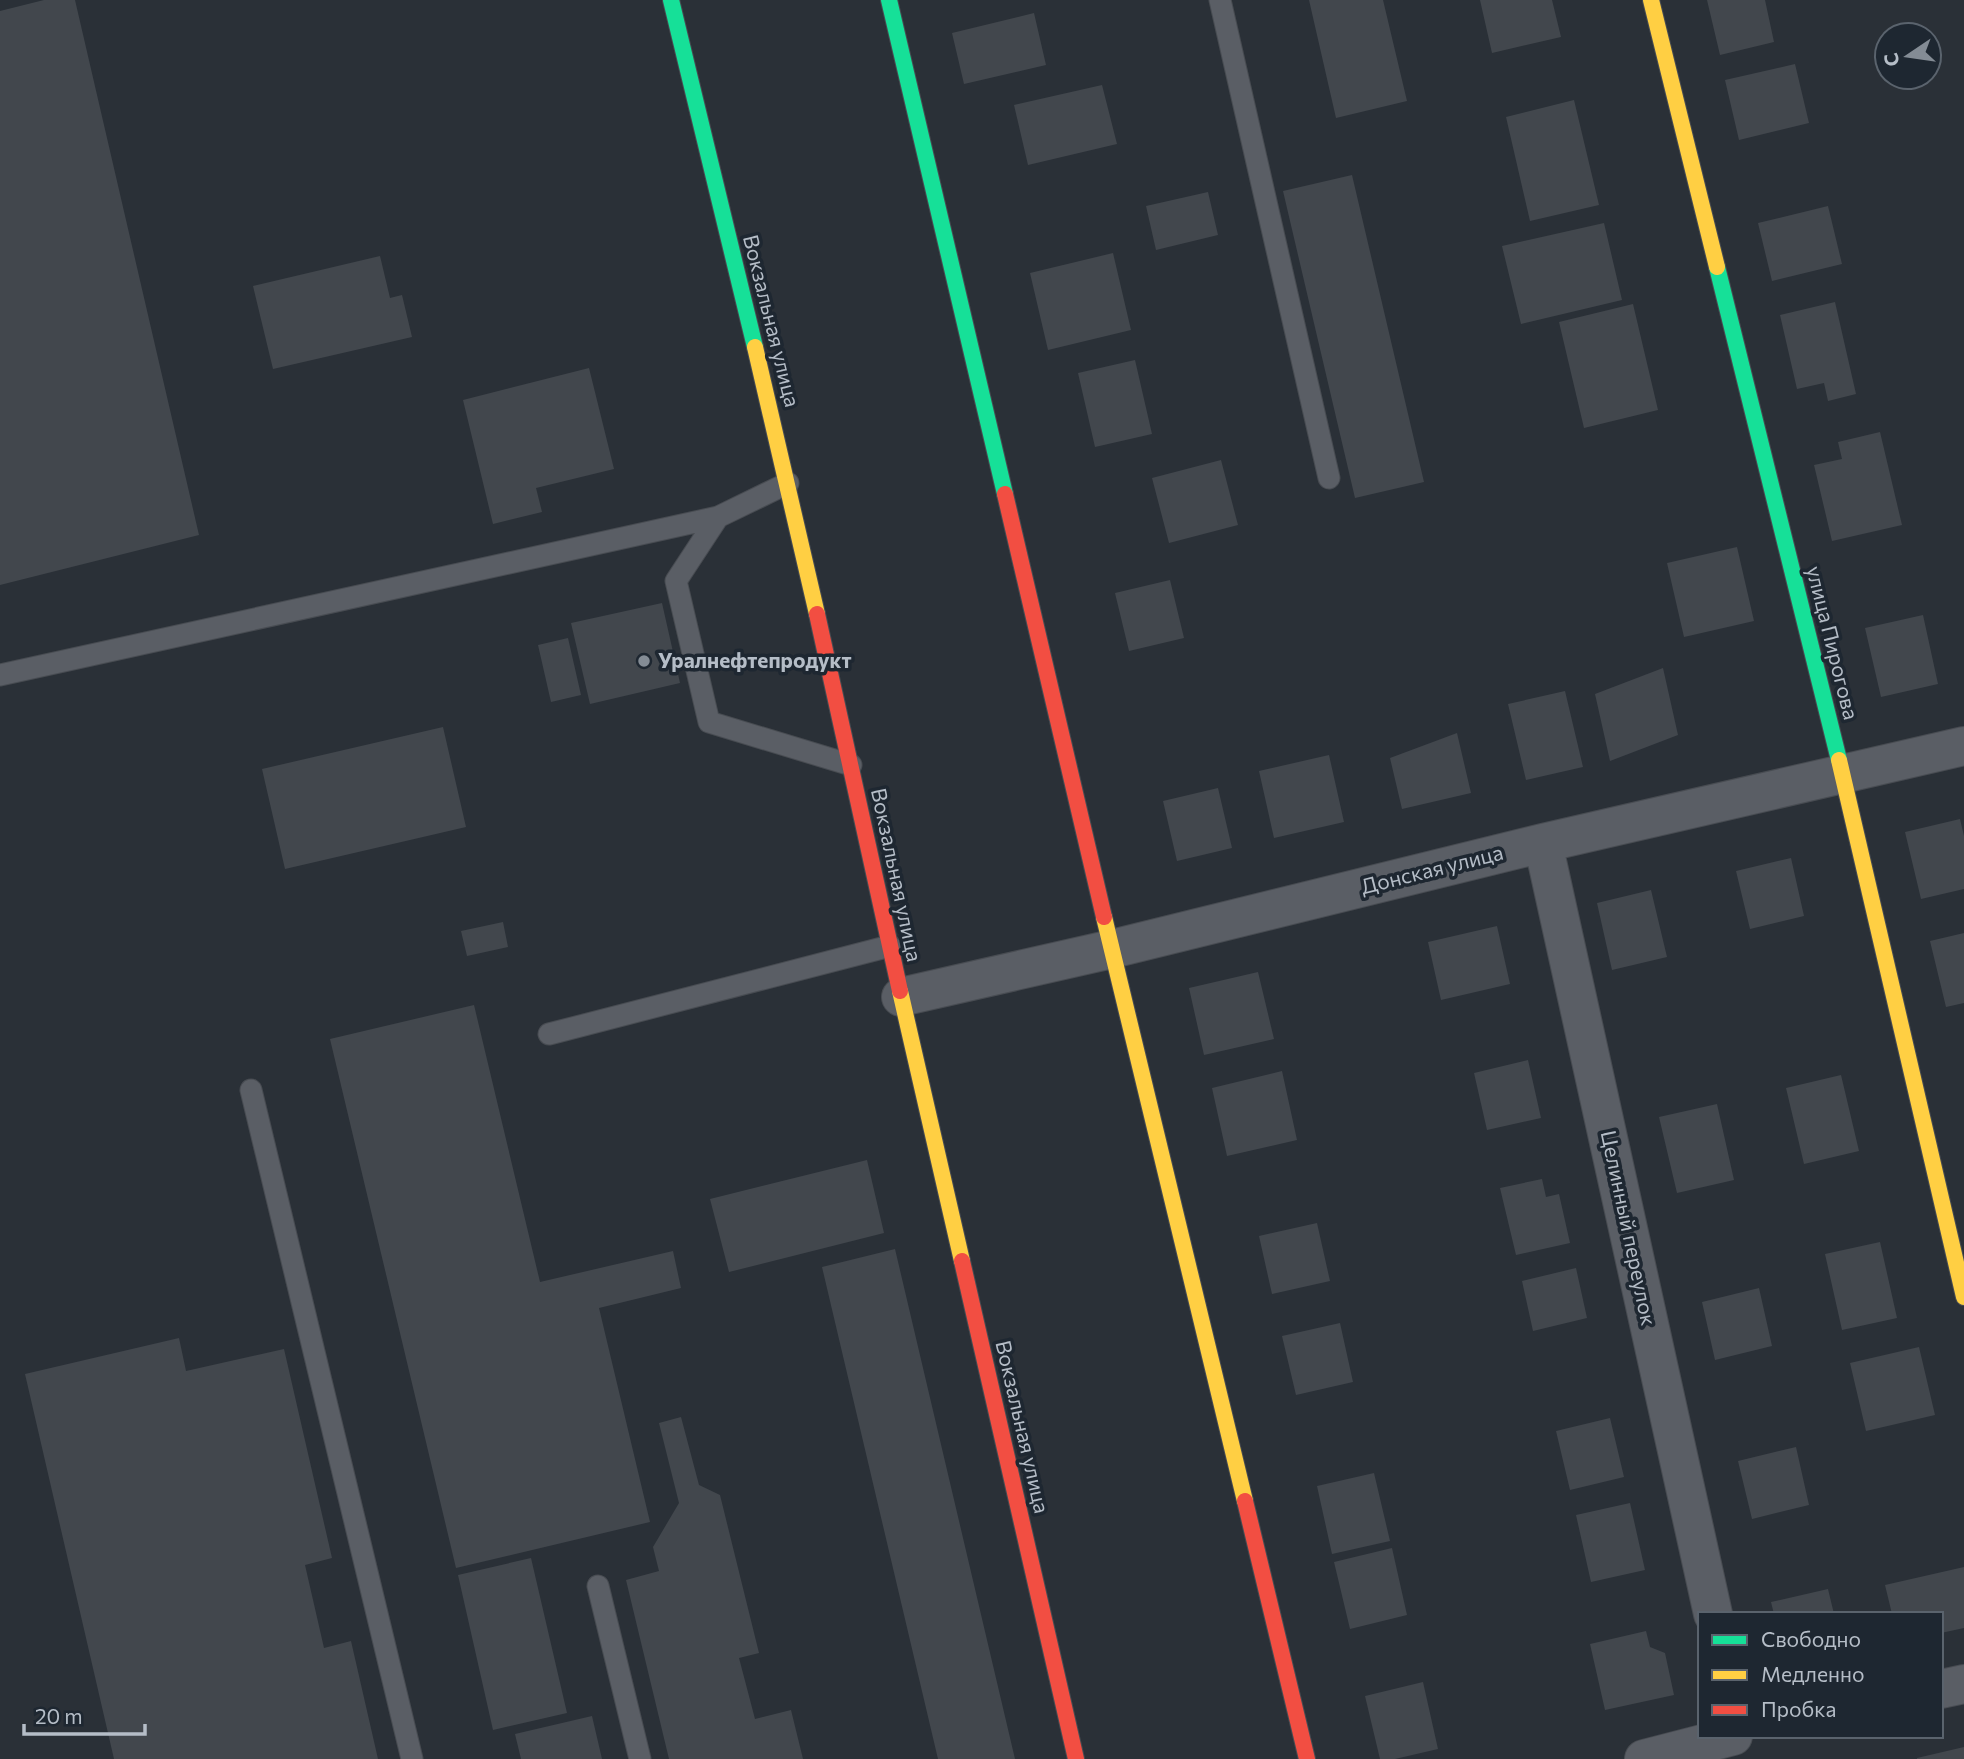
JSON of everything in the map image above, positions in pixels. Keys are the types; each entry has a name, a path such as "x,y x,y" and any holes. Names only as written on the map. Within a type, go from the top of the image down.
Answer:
{"street":[{"name":"Вокзальная улица","path":"671,0 788,483 901,997 1076,1759"},
{"path":"889,0 1112,949 1307,1759"},
{"name":"улица Пирогова","path":"1651,0 1842,774 1964,1297"},
{"name":"Донская улица","path":"901,997 1112,949 1543,843 1964,746"},
{"name":"Целинный переулок","path":"1543,843 1713,1612"},
{"path":"1943,1689 1964,1684"},
{"path":"1644,1759 1724,1738"}],"lane":[{"path":"1220,0 1329,478"},
{"path":"0,675 719,517 788,483"},
{"path":"719,517 676,581 709,722 851,765"},
{"path":"549,1034 890,946"},
{"path":"251,1090 412,1759"},
{"path":"598,1586 640,1759"}],"building":[{"path":"44,0 75,0 199,535 0,585 0,11"},
{"path":"1309,0 1383,0 1407,101 1336,118"},
{"path":"1480,0 1552,0 1561,37 1492,53"},
{"path":"1707,0 1765,0 1774,42 1720,55"},
{"path":"1034,13 1046,65 964,84 952,33"},
{"path":"1795,64 1809,123 1739,140 1725,80"},
{"path":"1102,85 1117,144 1028,165 1014,105"},
{"path":"1574,100 1599,205 1530,221 1506,117"},
{"path":"1352,175 1424,482 1355,498 1283,191"},
{"path":"1208,192 1218,235 1156,250 1146,206"},
{"path":"1828,206 1842,264 1772,281 1758,223"},
{"path":"1604,223 1622,300 1521,324 1502,246"},
{"path":"1113,253 1131,330 1048,350 1030,273"},
{"path":"380,256 390,298 402,295 412,337 273,369 253,286"},
{"path":"1835,302 1856,394 1828,401 1824,383 1797,389 1780,315"},
{"path":"1633,304 1658,410 1584,428 1559,322"},
{"path":"1135,360 1152,434 1095,447 1078,373"},
{"path":"589,368 614,469 536,488 542,512 493,524 463,400"},
{"path":"1880,432 1902,525 1832,541 1814,465 1842,459 1838,442"},
{"path":"1221,460 1238,525 1169,543 1152,478"},
{"path":"1737,547 1754,621 1684,637 1667,563"},
{"path":"1170,580 1184,638 1129,651 1115,593"},
{"path":"662,603 680,683 590,704 571,623"},
{"path":"1923,615 1938,684 1881,697 1865,628"},
{"path":"568,638 581,695 551,702 538,645"},
{"path":"1663,668 1678,735 1610,761 1595,694"},
{"path":"1565,691 1583,767 1526,780 1508,704"},
{"path":"443,727 466,827 285,869 262,769"},
{"path":"1457,733 1471,793 1402,809 1390,758"},
{"path":"1329,755 1344,822 1274,838 1259,771"},
{"path":"1218,788 1232,848 1177,861 1163,801"},
{"path":"1960,819 1964,836 1964,889 1921,899 1905,832"},
{"path":"1791,858 1804,916 1750,929 1736,871"},
{"path":"1651,890 1667,957 1612,970 1597,903"},
{"path":"503,922 508,947 467,956 461,931"},
{"path":"1497,926 1510,984 1441,1000 1428,942"},
{"path":"1964,933 1964,1003 1946,1007 1930,941"},
{"path":"1258,972 1274,1039 1204,1055 1189,988"},
{"path":"474,1005 540,1282 673,1251 681,1288 599,1308 650,1522 456,1568 330,1039"},
{"path":"1528,1060 1541,1118 1487,1130 1474,1073"},
{"path":"1282,1071 1297,1140 1227,1156 1212,1088"},
{"path":"1841,1075 1859,1151 1804,1164 1786,1088"},
{"path":"1717,1104 1734,1180 1677,1193 1659,1117"},
{"path":"867,1160 884,1233 729,1272 710,1199"},
{"path":"1542,1179 1546,1197 1559,1194 1570,1243 1516,1255 1500,1188"},
{"path":"1317,1223 1330,1281 1272,1294 1259,1236"},
{"path":"1880,1242 1897,1318 1842,1330 1825,1254"},
{"path":"895,1249 1015,1759 938,1759 822,1267"},
{"path":"1576,1268 1587,1318 1533,1331 1522,1281"},
{"path":"1759,1288 1772,1346 1715,1360 1702,1302"},
{"path":"1340,1323 1353,1382 1296,1395 1282,1336"},
{"path":"179,1338 186,1371 284,1349 332,1558 305,1565 324,1648 351,1641 378,1759 114,1759 25,1374"},
{"path":"1919,1347 1935,1415 1866,1431 1850,1363"},
{"path":"681,1417 699,1485 720,1495 759,1653 739,1658 755,1719 791,1710 803,1759 669,1759 626,1580 659,1571 653,1547 679,1503 659,1423"},
{"path":"1610,1418 1624,1477 1570,1490 1556,1431"},
{"path":"1796,1447 1809,1505 1752,1519 1738,1461"},
{"path":"1374,1473 1390,1541 1332,1554 1317,1486"},
{"path":"1630,1503 1645,1570 1591,1582 1576,1515"},
{"path":"1392,1548 1407,1615 1350,1629 1334,1562"},
{"path":"531,1558 567,1713 493,1730 458,1575"},
{"path":"1964,1567 1964,1628 1943,1633 1943,1612 1892,1612 1885,1585"},
{"path":"1828,1589 1834,1612 1774,1612 1771,1602"},
{"path":"1646,1631 1650,1647 1665,1653 1674,1695 1605,1710 1590,1644"},
{"path":"1423,1682 1438,1749 1395,1759 1380,1759 1365,1696"},
{"path":"592,1716 602,1759 521,1759 515,1734"},
{"path":"1964,1747 1964,1759 1917,1759 1917,1758"}],"traffic: fast":[{"path":"671,0 755,347"},
{"path":"889,0 1005,494"},
{"path":"1717,267 1839,760"}],"traffic: slow":[{"path":"1651,0 1717,267"},
{"path":"755,347 817,614"},
{"path":"1839,760 1964,1297"},
{"path":"1104,917 1245,1501"},
{"path":"900,991 962,1261"}],"traffic: jam":[{"path":"1005,494 1104,917"},
{"path":"817,614 900,991"},
{"path":"962,1261 1076,1759"},
{"path":"1245,1501 1307,1759"}],"place":[{"name":"Уралнефтепродукт","path":"644,661"}]}
